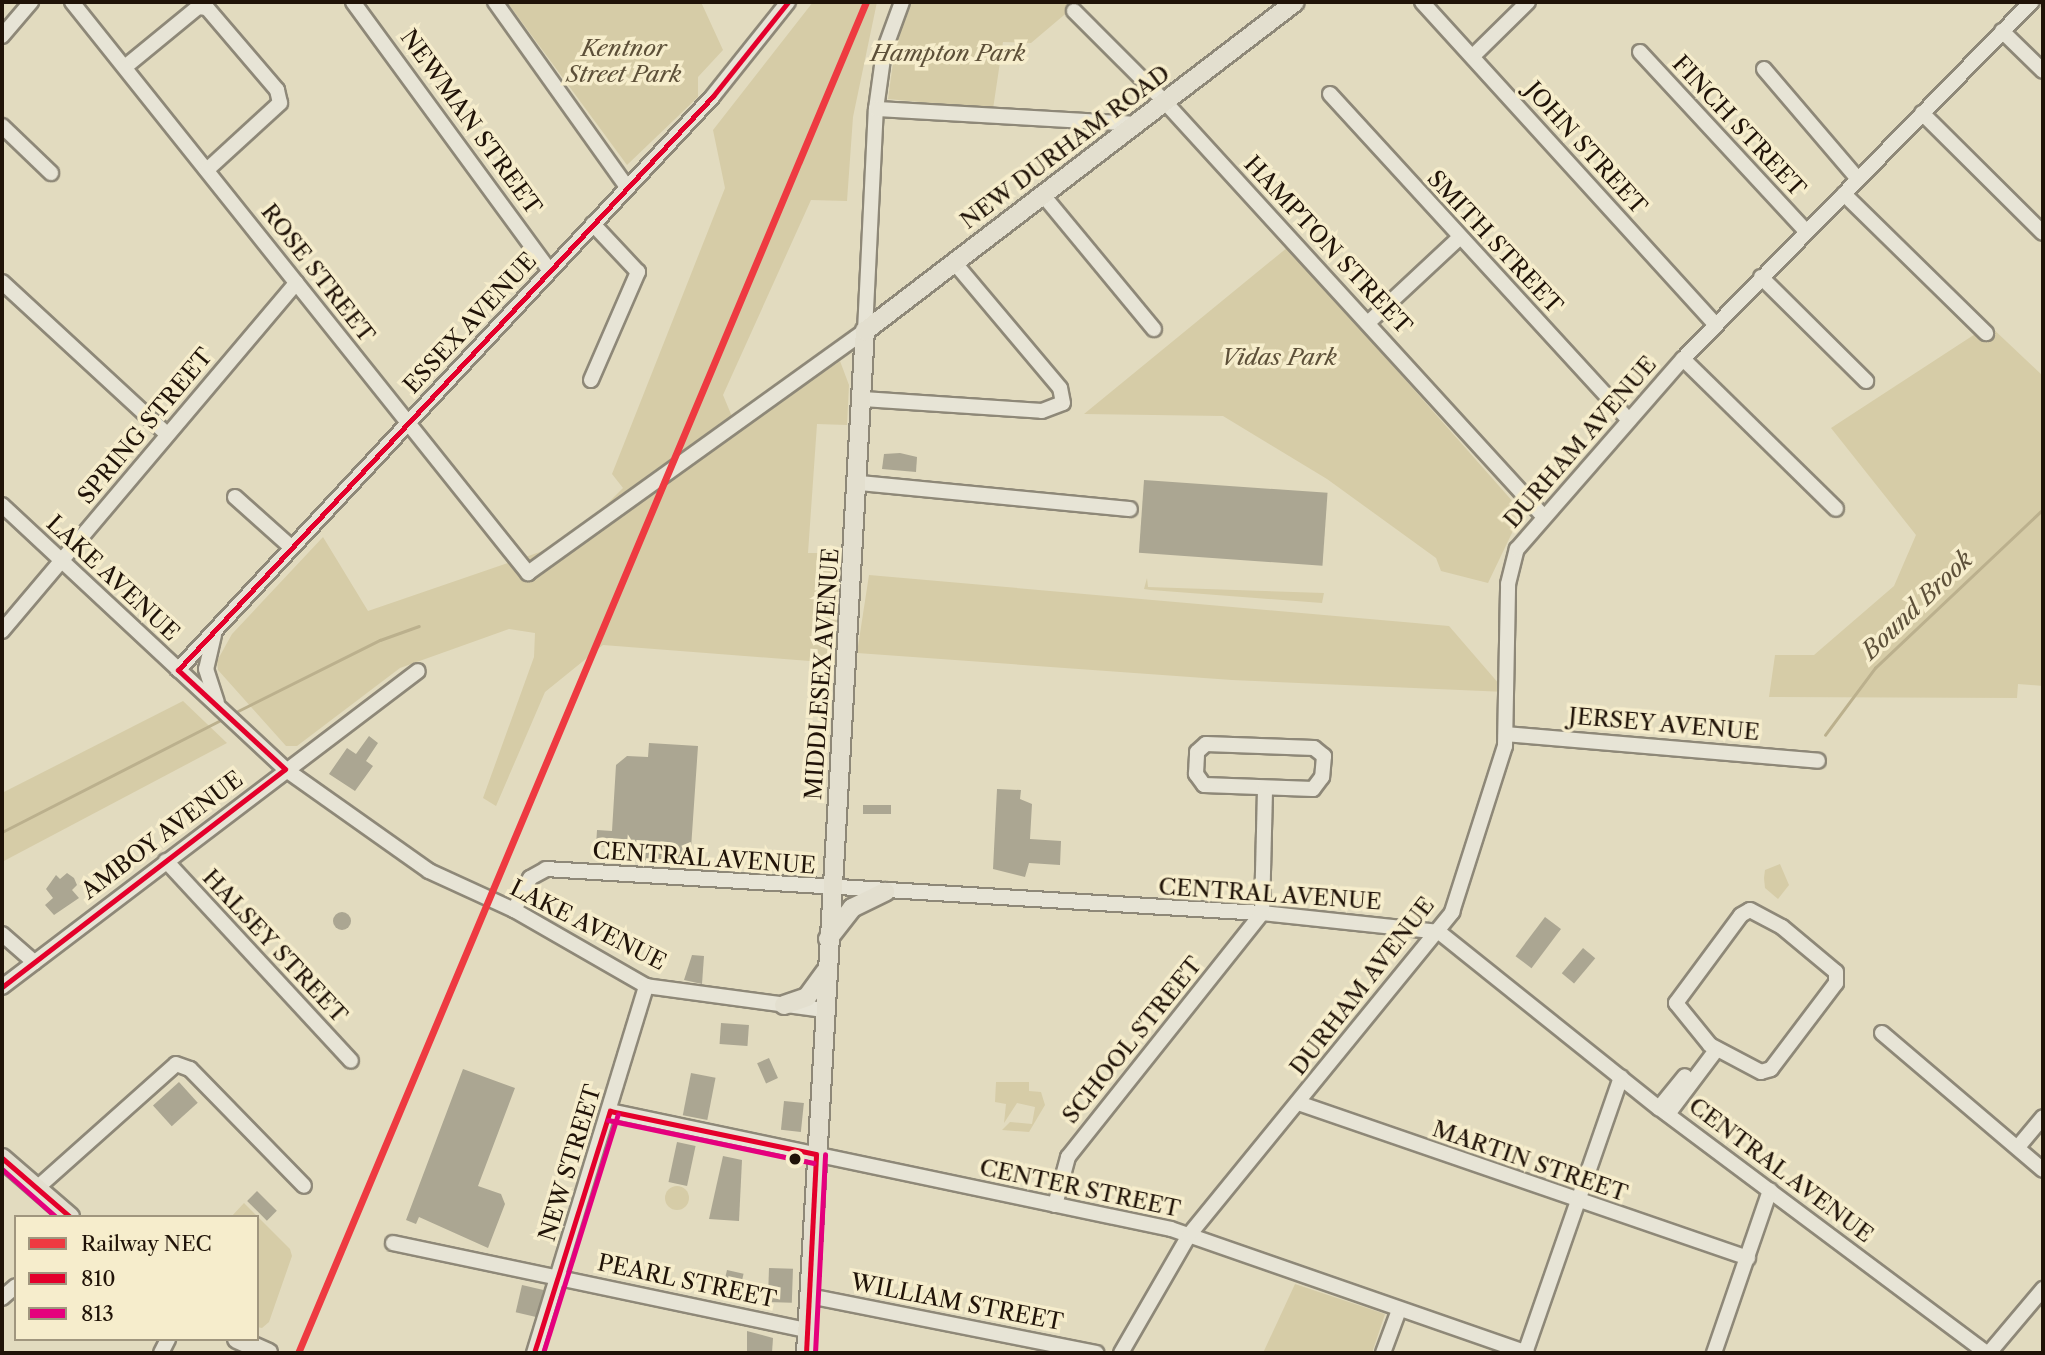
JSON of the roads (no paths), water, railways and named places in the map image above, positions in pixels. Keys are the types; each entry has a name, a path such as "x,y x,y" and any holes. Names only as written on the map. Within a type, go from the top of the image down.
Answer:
{"main road":[{"name":"NEW DURHAM ROAD","path":"864,331 1295,2"},
{"name":"MIDDLESEX AVENUE","path":"806,1353 826,969 859,483 864,331"},
{"path":"828,939 852,908 885,892"},
{"path":"784,1005 807,996 826,969"},
{"path":"2,1158 68,1215"},
{"path":"241,1341 268,1353"}],"street":[{"path":"2,36 31,2"},
{"name":"ROSE STREET","path":"72,2 528,573 864,331"},
{"name":"NEWMAN STREET","path":"353,2 550,271"},
{"path":"495,2 627,187"},
{"name":"ESSEX AVENUE","path":"178,670 738,68 788,2"},
{"name":"MIDDLESEX AVENUE","path":"864,331 876,109 884,51 902,2"},
{"name":"JOHN STREET","path":"1422,2 1716,325"},
{"path":"1473,56 1528,2"},
{"name":"DURHAM AVENUE","path":"1121,1353 1189,1235 1439,932 1460,893 1506,734 1510,565 1543,516 1682,359 2031,2"},
{"path":"125,67 198,8 207,8 277,90 280,103 207,170"},
{"name":"HAMPTON STREET","path":"1074,11 1165,102 1369,322 1543,516"},
{"path":"2002,31 2043,71"},
{"name":"FINCH STREET","path":"1640,52 1806,231"},
{"path":"1764,69 1858,179"},
{"name":"SMITH STREET","path":"1330,94 1459,239 1629,419"},
{"path":"876,109 1135,124"},
{"path":"1922,113 2043,233"},
{"path":"2,126 51,173"},
{"path":"1844,194 1986,333"},
{"path":"1043,195 1154,329"},
{"path":"592,380 638,272 593,224"},
{"path":"1369,322 1459,239"},
{"path":"863,399 1042,411 1063,403 1060,388 954,262"},
{"path":"1761,278 1866,382"},
{"path":"2,282 167,434"},
{"name":"SPRING STREET","path":"2,631 296,283"},
{"path":"1682,359 1836,509"},
{"path":"859,483 1129,509"},
{"path":"235,497 291,547"},
{"name":"LAKE AVENUE","path":"2,505 285,769 429,872 514,910 646,986 824,1010"},
{"path":"218,626 206,669 221,709"},
{"name":"AMBOY AVENUE","path":"2,987 285,769 418,671"},
{"name":"JERSEY AVENUE","path":"1506,734 1818,761"},
{"path":"1206,744 1314,748 1325,756 1322,777 1313,789 1265,788 1204,785 1196,774 1197,752 1206,744"},
{"path":"1262,913 1265,788"},
{"name":"HALSEY STREET","path":"166,861 351,1061"},
{"name":"CENTRAL AVENUE","path":"514,910 530,878 546,869 831,890 1262,913 1439,932 1664,1111 1988,1353"},
{"path":"1759,910 1831,964 1836,983 1771,1069 1761,1072 1713,1047 1679,1012 1678,996 1741,915 1759,910"},
{"name":"SCHOOL STREET","path":"1055,1205 1068,1157 1262,913"},
{"path":"2,934 34,962"},
{"name":"NEW STREET","path":"534,1353 646,986"},
{"path":"1882,1033 2043,1170"},
{"path":"1664,1111 1713,1047"},
{"path":"37,1188 171,1065 190,1069 304,1186"},
{"path":"1526,1353 1621,1077"},
{"name":"MARTIN STREET","path":"1298,1104 1576,1203 1748,1258"},
{"name":"CENTER STREET","path":"610,1111 1189,1235 1526,1353"},
{"path":"2018,1147 2043,1117"},
{"path":"1714,1353 1770,1190"},
{"name":"PEARL STREET","path":"393,1243 807,1330"},
{"path":"1988,1353 2043,1289"},
{"name":"WILLIAM STREET","path":"809,1296 1096,1353"},
{"path":"1383,1353 1399,1310"}],"waterway":[{"name":"Bound Brook","path":"1825,735 1875,668 2043,509"},
{"path":"232,714 380,640 419,626"},
{"path":"2,832 223,719"}],"rail line":[{"name":"NEC","path":"298,1353 866,2"}],"park label":[{"name":"Hampton Park","path":"948,53"},
{"name":"Kentnor Street Park","path":"624,61"},
{"name":"Vidas Park","path":"1279,357"}]}
